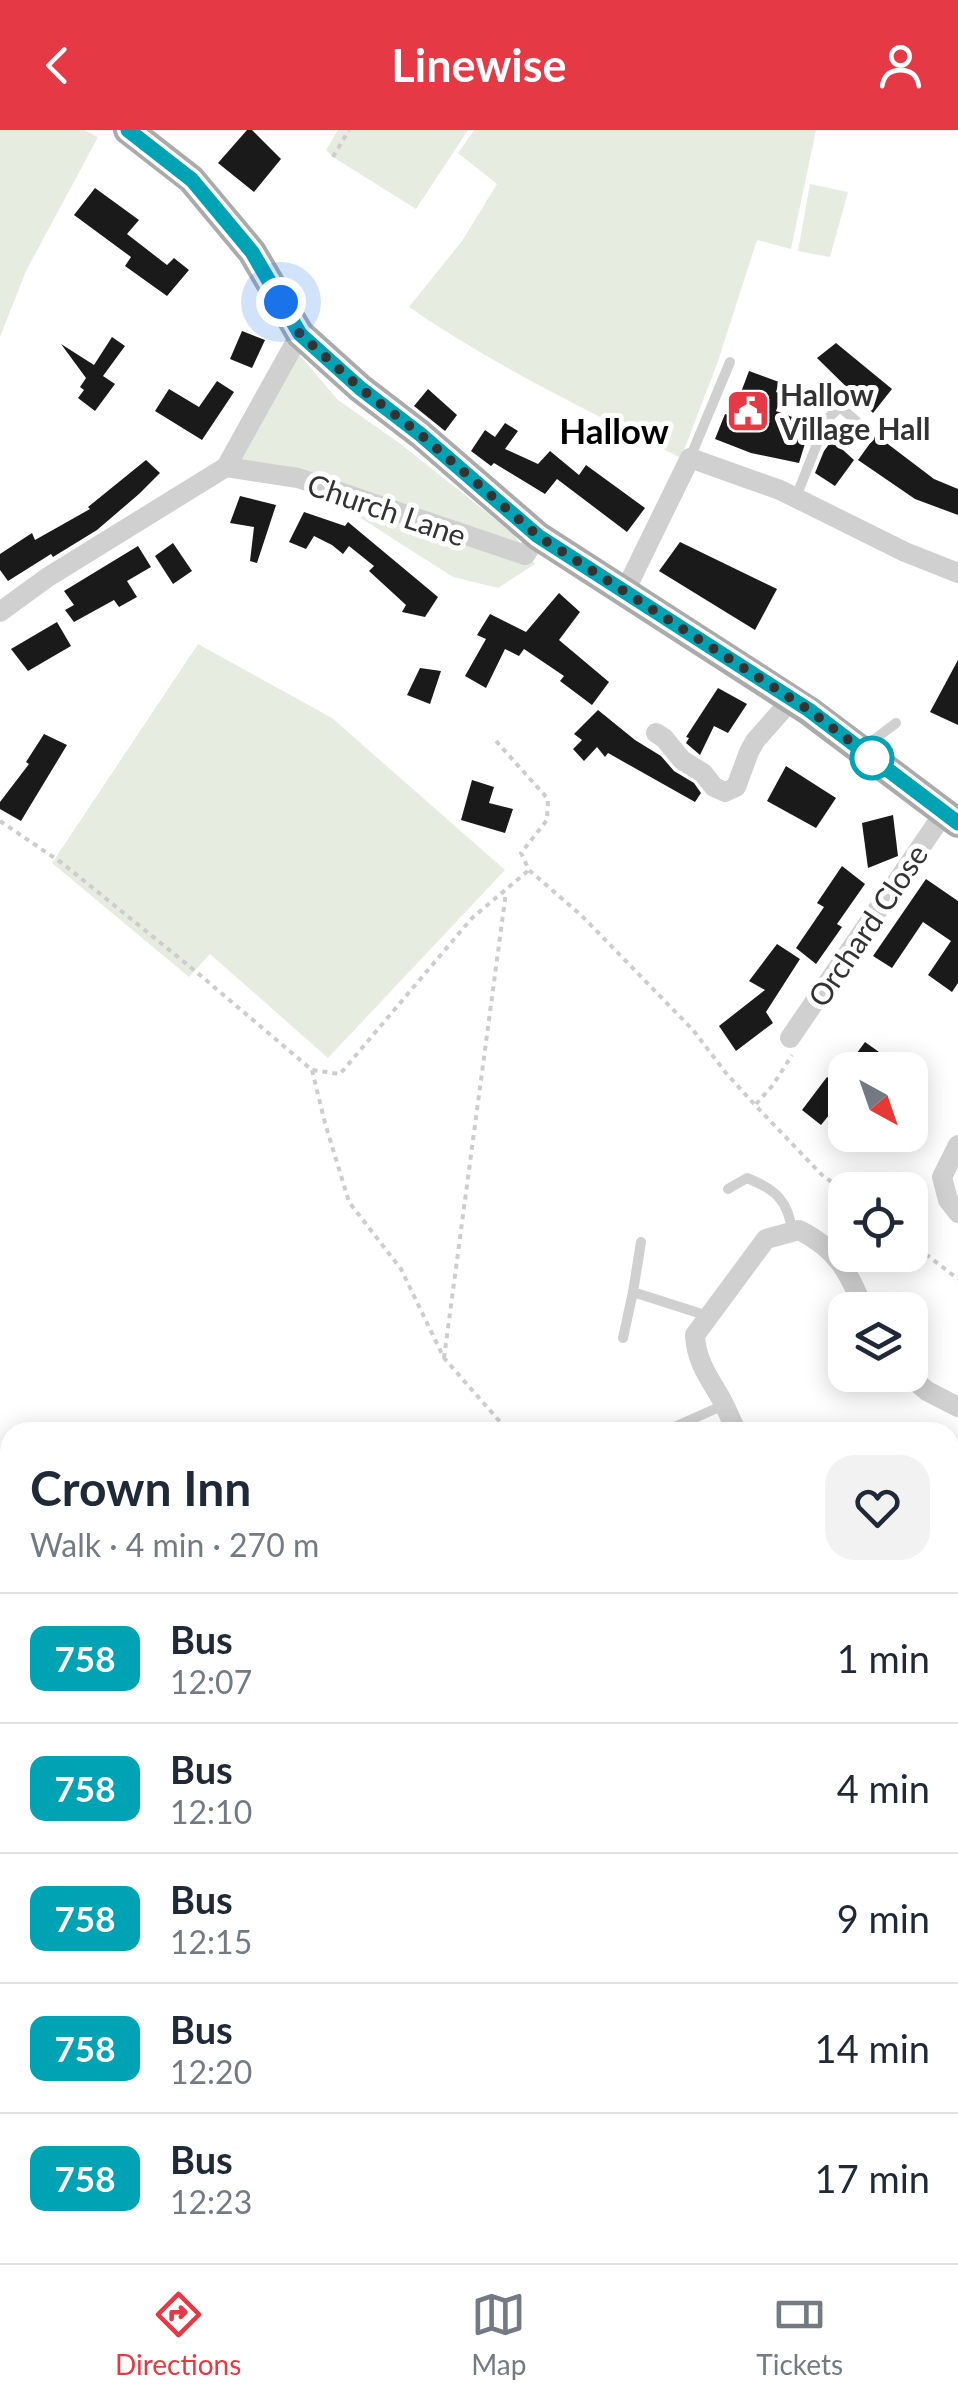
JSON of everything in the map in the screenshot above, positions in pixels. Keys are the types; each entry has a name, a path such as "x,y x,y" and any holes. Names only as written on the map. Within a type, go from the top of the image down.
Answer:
{"main road":[{"path":"128,130 192,180 252,252 300,334 360,388 538,536 792,700 951,818"}],"street":[{"path":"0,612 48,577 226,466 300,334"},
{"path":"624,593 690,458 780,490 905,552 958,573"},
{"name":"Church Lane","path":"226,466 298,478 525,555 538,536"},
{"path":"656,733 714,788 725,792 736,787 748,752 792,700"},
{"name":"Orchard Close","path":"790,1038 951,818"},
{"path":"958,1144 942,1177 948,1200 958,1213"},
{"path":"732,1422 703,1369 695,1335 766,1239 799,1230 818,1240 836,1256 857,1292"},
{"path":"928,1391 958,1407"}],"lane":[{"path":"690,458 730,362"},
{"path":"822,391 864,428"},
{"path":"796,498 827,419 840,407"},
{"path":"862,751 896,723"},
{"path":"728,1189 747,1178 774,1192 790,1213 792,1232"},
{"path":"623,1338 641,1242"},
{"path":"633,1292 709,1316"},
{"path":"686,1422 724,1405"}],"path":[{"path":"333,157 349,130"},
{"path":"496,741 548,799 547,820 521,853 529,870 582,916 693,1030 726,1073 828,1179"},
{"path":"0,821 77,875 312,1070 340,1074 472,918 529,870"},
{"path":"444,1358 507,890"},
{"path":"755,1105 796,1050 790,1038"},
{"path":"312,1070 324,1124 349,1202 401,1269 444,1358 500,1422"},
{"path":"928,1256 958,1278"}],"shaded area":[{"path":"0,130 84,130 98,137 26,271 0,337"},
{"path":"338,130 468,130 416,209 326,150"},
{"path":"474,130 816,130 791,249 757,240 717,364 681,458 508,368 409,307 462,241 497,184 458,153"},
{"path":"810,184 848,192 830,257 798,251"},
{"path":"298,353 338,400 513,533 535,564 498,588 453,577 298,478 226,467"},
{"path":"198,644 332,718 505,870 328,1058 210,954 189,977 52,863"}],"building":[{"path":"247,130 252,130 281,159 254,192 218,163"},
{"path":"95,188 139,220 127,234 167,265 174,258 189,270 167,296 125,266 131,257 74,215"},
{"path":"242,331 265,340 252,368 230,359"},
{"path":"112,337 125,346 103,376 115,384 95,411 78,398 86,378 61,344 94,365"},
{"path":"836,343 892,389 873,413 817,358"},
{"path":"749,371 779,382 776,392 782,394 776,411 811,424 799,463 751,453 715,439 725,414 732,416"},
{"path":"217,381 234,392 202,440 155,411 169,389 199,407"},
{"path":"428,389 457,415 445,431 414,406"},
{"path":"505,423 518,431 505,449 538,464 550,451 579,475 586,465 645,508 627,532 557,479 545,494 471,451 485,430 495,437"},
{"path":"876,435 934,479 958,489 958,515 915,499 858,460"},
{"path":"832,440 854,460 835,486 815,473"},
{"path":"146,460 160,473 139,494 97,530 8,581 0,570 0,554 32,533 35,540 90,509"},
{"path":"240,496 276,505 257,563 250,561 254,527 230,523"},
{"path":"304,512 345,526 348,522 438,597 425,617 402,612 406,605 369,571 374,566 349,546 343,554 314,536 306,549 289,542"},
{"path":"680,542 777,589 755,630 659,571"},
{"path":"173,543 192,571 173,584 155,556"},
{"path":"138,546 151,567 127,581 137,597 119,607 114,600 74,622 65,610 74,605 64,591"},
{"path":"559,593 580,612 559,640 609,682 592,705 560,681 564,676 524,649 519,656 505,649 486,688 465,676 486,639 477,635 490,614 526,632"},
{"path":"57,622 71,646 28,671 11,649"},
{"path":"958,660 958,725 930,712"},
{"path":"420,668 441,671 430,704 407,695"},
{"path":"718,688 747,704 728,733 714,726 700,755 686,743 686,737"},
{"path":"598,710 694,783 701,793 695,802 608,753 605,757 597,747 584,761 573,749 582,740 574,734"},
{"path":"44,734 67,745 21,821 0,809 0,802 29,764 26,762"},
{"path":"786,766 836,798 816,828 767,801"},
{"path":"472,780 494,787 489,803 513,809 505,833 461,820"},
{"path":"893,815 898,856 868,868 862,823"},
{"path":"842,866 865,884 816,964 796,948 824,907 817,903"},
{"path":"926,879 958,901 958,983 952,992 928,975 951,941 923,922 892,968 873,956"},
{"path":"777,944 800,959 766,1012 773,1023 736,1051 719,1026 765,990 749,981"},
{"path":"865,1042 879,1052 858,1052"},
{"path":"827,1077 828,1116 821,1125 802,1110"}],"bus line":[{"name":"758","path":"128,130 192,180 252,252 300,334 360,388 538,536 809,710 958,823"}],"place":[{"name":"Hallow Village Hall","path":"748,411"}],"district":[{"name":"Hallow","path":"614,430"}],"route":[{"path":"281,302 300,334 538,536 809,710 872,758"}]}
